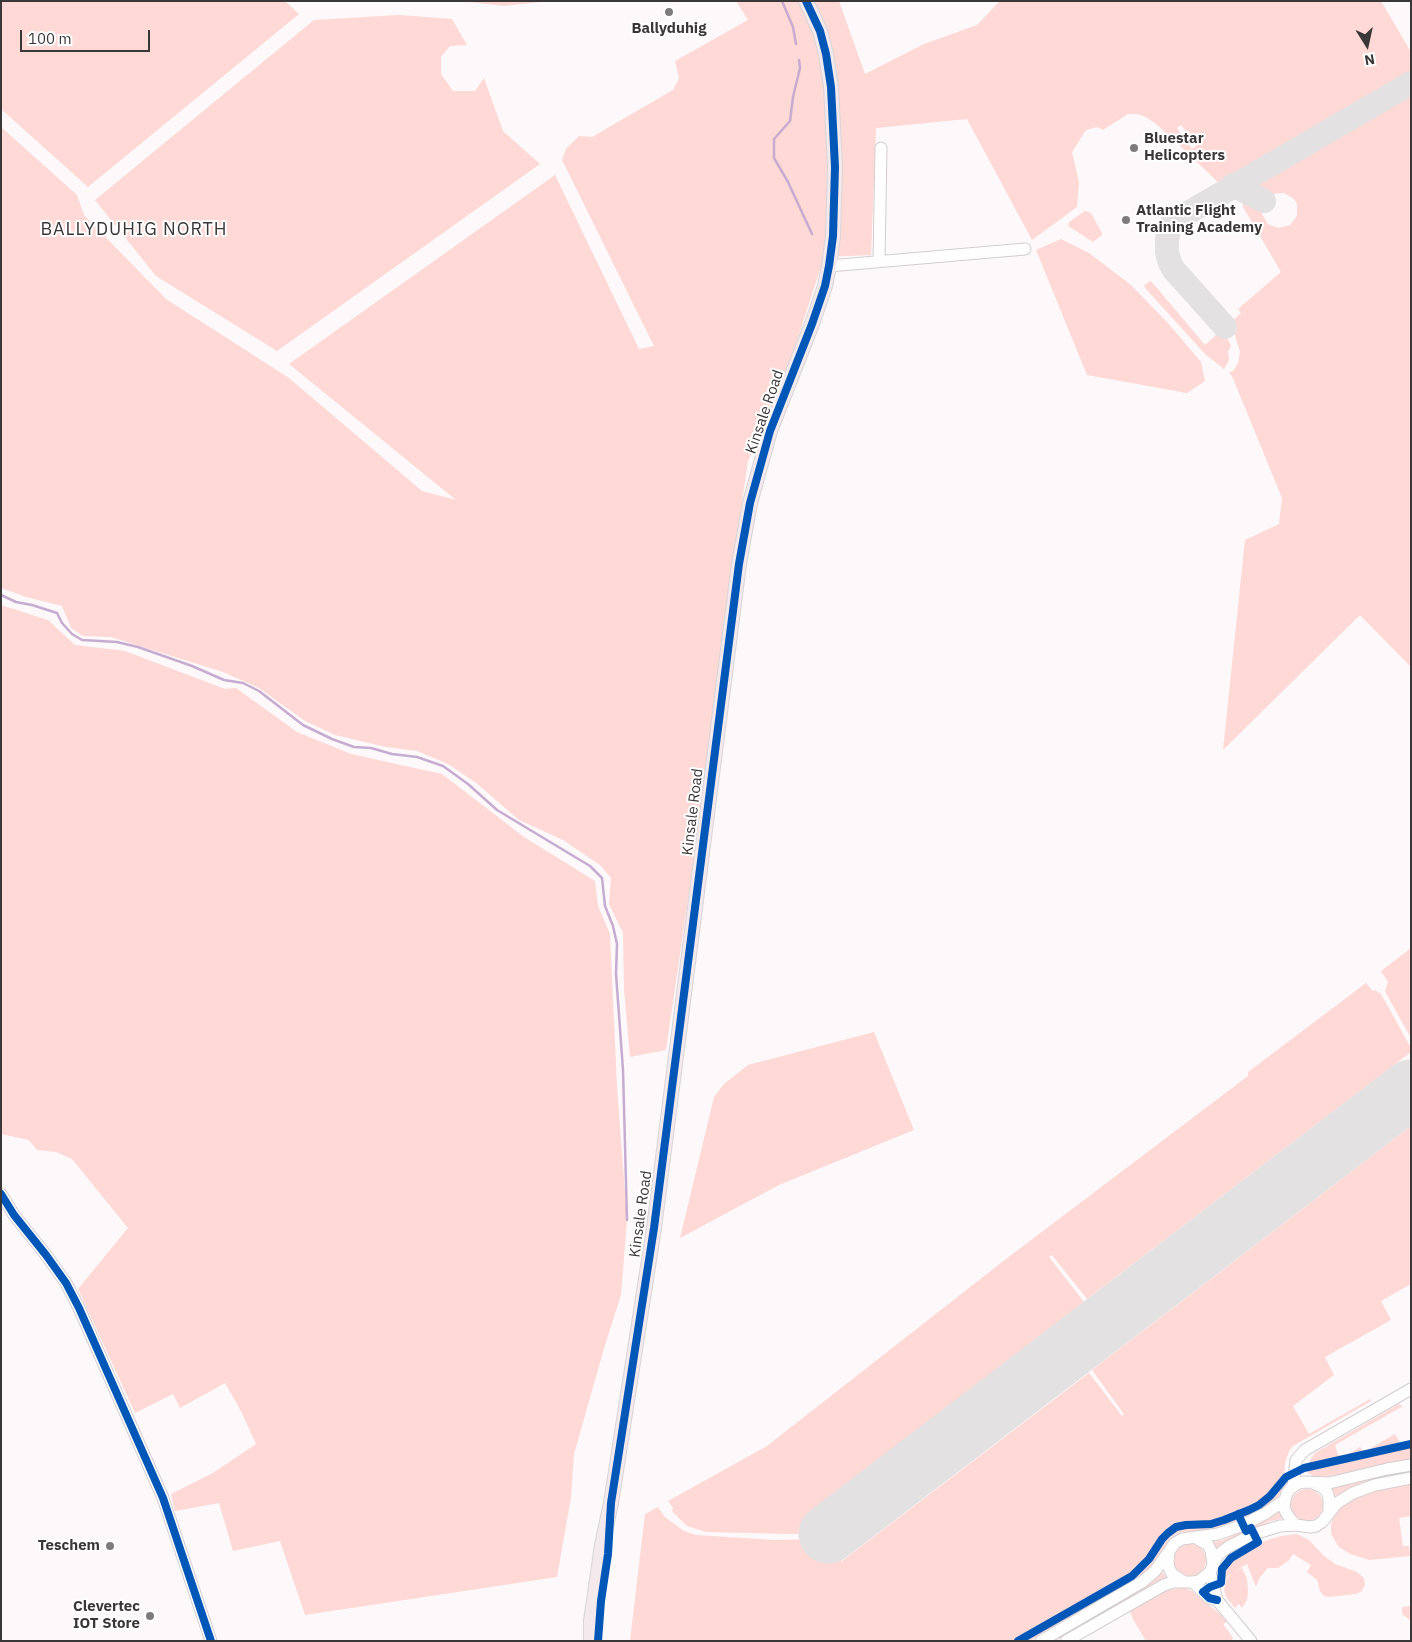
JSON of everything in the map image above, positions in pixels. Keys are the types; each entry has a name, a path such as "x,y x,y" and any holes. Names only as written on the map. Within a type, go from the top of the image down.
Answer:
{"main road":[{"name":"Kinsale Road","path":"591,1641 602,1545 611,1503 654,1228 736,591 747,520 770,431 825,286 833,236 835,167 831,87 820,31 806,1"},
{"name":"Kinsale Road","path":"598,1641 608,1554 611,1503"}],"street":[{"path":"879,261 882,148"},
{"path":"829,266 1025,249"},
{"path":"1,1194 14,1215 66,1283 79,1308 163,1498 211,1641"},
{"path":"1293,1487 1296,1460 1305,1450 1411,1388"},
{"path":"1041,1641 1142,1582 1162,1564 1175,1543 1182,1539 1218,1534 1243,1525 1266,1513 1284,1500 1287,1493 1293,1487 1306,1482 1329,1482 1411,1465"},
{"path":"1295,1473 1297,1477 1306,1482 1316,1483 1327,1492 1330,1499 1329,1513"},
{"path":"1066,1641 1164,1585 1199,1581 1211,1568 1218,1555 1254,1534 1280,1526 1316,1526 1322,1522 1337,1503 1360,1490 1411,1478"},
{"path":"1284,1500 1286,1514 1296,1525"},
{"path":"1196,1538 1208,1545 1213,1558 1211,1568 1217,1600 1251,1641"},
{"path":"1171,1549 1168,1555 1169,1568 1172,1574 1188,1582 1209,1598 1217,1600"}],"shaded area":[{"path":"1,1 285,1 299,14 88,187 1,109"},
{"path":"461,1 549,1 504,6"},
{"path":"736,1 839,1 865,74 924,44 977,25 1000,1 1381,1 1411,52 1411,75 1220,184 1179,145 1186,140 1192,149 1197,145 1181,125 1177,128 1183,137 1176,142 1155,123 1144,116 1136,114 1128,114 1103,130 1097,127 1086,130 1072,152 1079,182 1077,207 1032,240 967,119 876,128 871,255 824,257 786,375 748,461 666,1050 630,1057 624,989 623,933 609,904 611,878 600,865 563,840 519,820 475,782 448,764 417,751 386,747 335,735 305,721 259,688 223,672 111,637 83,636 71,628 62,606 26,597 1,588 1,127 77,195 84,215 166,299 289,378 422,491 456,500 289,364 555,175 639,349 654,346 562,160 566,149 579,136 592,137 673,90 679,78 675,61 748,20"},
{"path":"399,15 452,19 467,45 450,46 441,57 441,74 453,91 475,91 484,78 503,131 540,164 277,351 156,276 95,200 314,20"},
{"path":"1411,92 1411,667 1360,615 1223,750 1245,540 1279,524 1282,498 1232,376 1229,373 1234,370 1238,363 1240,352 1234,332 1228,325 1241,313 1238,309 1281,272 1243,207 1243,194 1263,205 1262,214 1268,224 1278,228 1290,225 1297,216 1297,204 1294,199 1284,193 1263,197 1247,188 1250,183"},
{"path":"1085,211 1091,213 1102,233 1093,242 1068,226 1069,222"},
{"path":"1061,239 1089,253 1131,285 1167,322 1201,362 1205,381 1187,393 1087,375 1036,250"},
{"path":"1151,281 1205,345 1223,329 1231,346 1228,352 1229,360 1224,369 1205,354 1146,289 1144,285"},
{"path":"1,605 48,620 75,645 125,651 225,689 236,688 297,732 351,754 442,774 524,837 595,881 598,906 610,934 617,1087 627,1220 621,1295 574,1454 571,1497 557,1577 305,1615 280,1541 233,1551 219,1503 175,1511 171,1494 213,1473 256,1444 241,1411 225,1383 180,1408 173,1394 135,1413 78,1289 128,1228 72,1159 56,1152 37,1150 29,1140 1,1134"},
{"path":"1411,948 1411,1038 1385,991 1388,982 1381,971"},
{"path":"1366,983 1373,991 1375,990 1381,994 1411,1048 1411,1052 1087,1299 1052,1255 1049,1257 1084,1302 807,1514 821,1534 706,1532 687,1526 672,1511 673,1508 668,1501 767,1446 1006,1259 1248,1076 1248,1072"},
{"path":"874,1032 914,1130 779,1185 680,1238 714,1097 724,1084 748,1065"},
{"path":"1411,1126 1411,1284 1381,1301 1391,1320 1325,1357 1334,1375 1293,1406 1309,1434 1370,1399 1371,1401 1293,1446 1285,1463 1284,1476 1287,1480 1286,1483 1279,1496 1266,1507 1243,1519 1212,1530 1181,1532 1171,1537 1150,1568 1131,1582 1030,1641 630,1641 645,1514 658,1507 665,1517 684,1531 696,1535 774,1540 825,1539 842,1561 1089,1373 1122,1416 1124,1414 1092,1370"},
{"path":"1399,1404 1403,1406 1335,1445 1338,1455 1345,1456 1360,1447 1364,1452 1395,1434 1403,1448 1411,1446 1411,1460 1338,1475 1318,1477 1308,1473 1309,1462 1315,1453"},
{"path":"1411,1469 1411,1474 1364,1483 1348,1489 1337,1496 1331,1490 1334,1487 1363,1479"},
{"path":"1411,1483 1411,1516 1399,1518 1403,1546 1409,1546 1410,1556 1369,1560 1350,1554 1339,1547 1331,1534 1331,1524 1335,1512 1349,1501 1368,1492"},
{"path":"1307,1489 1313,1490 1318,1494 1322,1499 1322,1511 1318,1516 1313,1520 1307,1521 1301,1520 1296,1516 1292,1511 1291,1505 1292,1499 1296,1494 1301,1490"},
{"path":"1278,1511 1282,1517 1281,1519 1270,1521 1256,1528 1254,1525 1273,1516"},
{"path":"1243,1530 1244,1534 1217,1548 1213,1542 1223,1540"},
{"path":"1297,1534 1309,1540 1324,1556 1335,1564 1357,1572 1364,1578 1365,1585 1362,1591 1356,1594 1324,1596 1320,1591 1317,1580 1307,1572 1311,1565 1293,1554 1288,1561 1278,1568 1268,1568 1260,1577 1256,1587 1247,1564 1235,1571 1242,1568 1247,1579 1248,1592 1247,1600 1242,1608 1239,1604 1235,1608 1226,1597 1224,1590 1227,1578 1231,1574 1227,1576 1221,1588 1224,1570 1228,1563 1241,1553 1265,1541"},
{"path":"1190,1544 1196,1545 1201,1549 1205,1554 1205,1566 1201,1571 1196,1575 1190,1576 1184,1575 1179,1571 1175,1566 1174,1560 1175,1554 1179,1549 1184,1545"},
{"path":"1162,1572 1167,1577 1055,1641 1050,1641 1152,1582"},
{"path":"1186,1588 1192,1591 1220,1614 1227,1622 1223,1624 1233,1638 1231,1641 1146,1641 1129,1609 1157,1593"},
{"path":"1411,1606 1411,1621 1402,1614 1402,1607"}],"waterway":[{"path":"782,1 793,27 796,44"},
{"path":"799,60 800,68 793,97 790,121 774,139 774,158 788,182 812,234"},
{"path":"1,595 16,602 57,613 62,623 72,634 82,640 117,642 138,647 192,666 224,680 243,683 259,691 303,725 332,739 354,747 371,748 392,754 417,757 443,766 468,784 497,810 590,866 602,878 605,906 613,926 617,944 616,974 623,1070 627,1220"}],"taxiway":[{"path":"1225,327 1174,270 1170,263 1167,252 1170,226 1174,221 1411,83"},
{"path":"1233,185 1264,201"}],"runway":[{"path":"828,1534 1411,1089"}],"cycle path":[{"path":"598,1641 601,1601 608,1554 611,1503 654,1228 739,564 750,503 770,431 825,286 833,236 835,167 831,87 820,31 806,1"},
{"path":"1,1194 14,1215 66,1283 79,1308 163,1498 211,1641"},
{"path":"1018,1641 1132,1576 1149,1559 1162,1539 1176,1527 1211,1524 1249,1510 1270,1496 1286,1477 1304,1468 1411,1444"},
{"path":"1217,1600 1209,1598 1203,1592 1221,1583 1222,1569 1231,1558 1258,1542 1251,1528 1246,1531 1238,1514"}],"place":[{"name":"Ballyduhig","path":"669,12"},
{"name":"Bluestar Helicopters","path":"1134,148"},
{"name":"Atlantic Flight Training Academy","path":"1126,220"},
{"name":"Teschem","path":"110,1546"},
{"name":"Clevertec IOT Store","path":"150,1616"}],"district":[{"name":"BALLYDUHIG NORTH","path":"134,230"}]}
